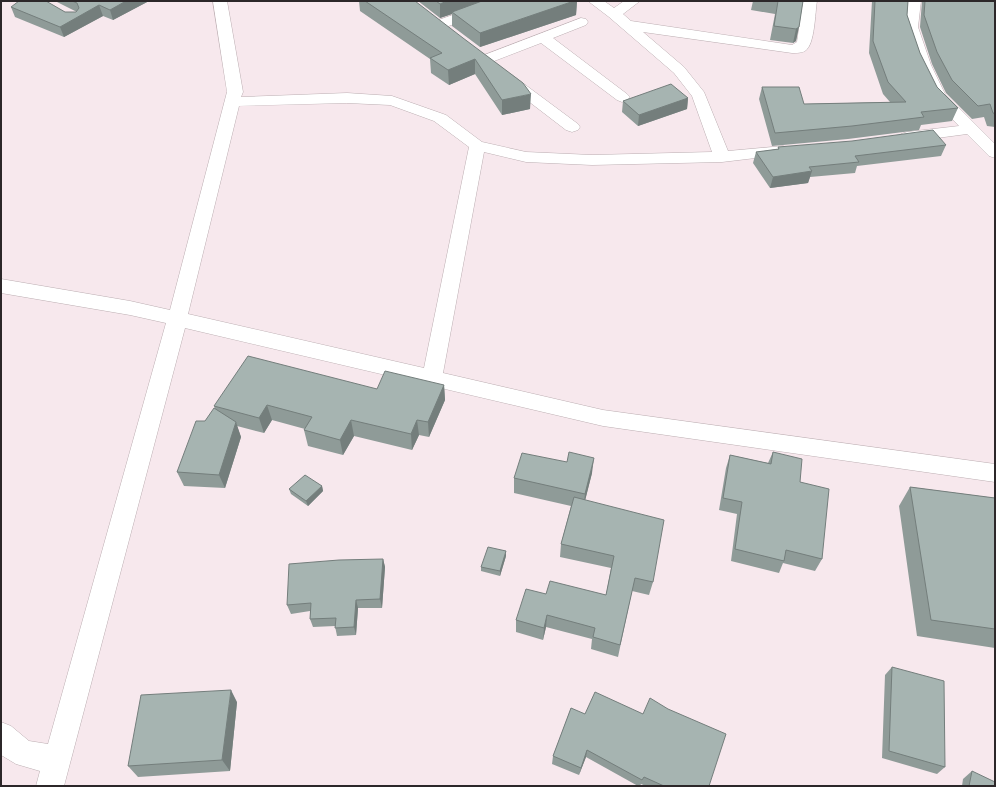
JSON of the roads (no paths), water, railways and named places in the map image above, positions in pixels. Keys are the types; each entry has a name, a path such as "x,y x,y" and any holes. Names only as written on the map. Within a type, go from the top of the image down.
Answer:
{"street":[{"path":"50,786 56,759 177,319 235,92 220,1"},
{"path":"426,16 444,30 505,1"},
{"path":"595,1 614,14 680,70 699,95 722,157"},
{"path":"614,14 633,1"},
{"path":"626,25 792,49 800,48 804,42 810,1"},
{"path":"914,1 911,27 924,65 938,96 995,153"},
{"path":"572,127 478,55 542,37 581,22"},
{"path":"542,37 622,97"},
{"path":"232,102 347,98 392,101 440,118 477,146 533,157 592,160 722,157 802,149"},
{"path":"894,139 970,129"},
{"path":"432,378 477,146"},
{"path":"1,286 130,308 603,418 995,473"},
{"path":"1,736 14,749 32,756 56,759"}]}
